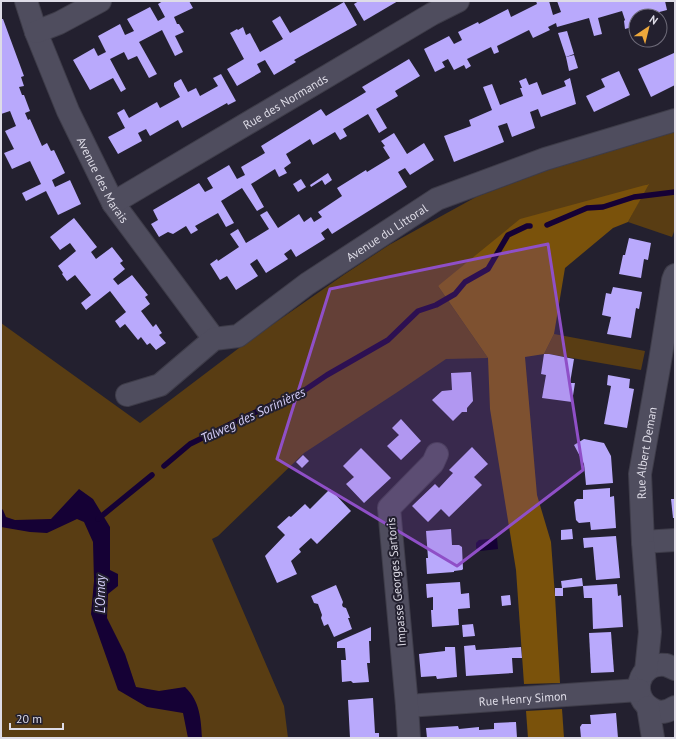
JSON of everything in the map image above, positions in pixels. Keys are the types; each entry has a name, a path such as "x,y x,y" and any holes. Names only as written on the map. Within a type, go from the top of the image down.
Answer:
{"street":[{"name":"Avenue des Marais","path":"26,1 36,32 68,111 113,203 214,339"},
{"path":"36,32 59,23 100,1"},
{"name":"Rue des Normands","path":"113,203 432,14 458,1"},
{"name":"Avenue du Littoral","path":"214,339 238,336 307,284 437,199 544,159 675,120"},
{"name":"Rue Albert Deman","path":"659,738 661,701 650,632 643,542 640,474 674,278"},
{"path":"127,395 160,385 214,339"},
{"name":"Impasse Georges Sartoris","path":"409,738 389,508 433,463 437,454"},
{"path":"643,542 675,540"},
{"name":"Rue Albert Deman","path":"650,632 671,667"},
{"name":"Rue Albert Deman","path":"653,738 661,701 655,666 671,667"},
{"name":"Rue Henry Simon","path":"407,706 661,701"}],"highlighted area":[{"path":"548,244 583,470 457,566 277,459 330,289"}],"shaded area":[{"path":"675,131 675,229 672,237 628,222 648,184 438,286 488,358 446,359 304,453 218,536 212,539 284,706 288,738 1,738 1,323 140,423 239,348 345,274 389,245 476,197 569,162"},
{"path":"649,184 628,222 613,228 565,268 554,334 544,354 525,357 537,495 551,542 560,683 524,684 516,570 490,409 488,358 438,286 520,219"},
{"path":"554,334 645,351 641,370 544,354"},
{"path":"562,709 564,738 528,738 526,711"}],"water":[{"name":"L'Ornay","path":"79,489 93,499 110,527 110,570 118,574 118,586 108,594 107,618 125,654 136,687 159,691 185,687 190,692 197,704 202,738 188,738 183,713 147,707 118,690 91,614 94,581 93,542 84,522 77,519 47,533 30,532 1,527 1,508 6,517 15,520 51,519"},
{"path":"497,538 498,549 480,551 476,548 476,543 479,540"}],"building":[{"path":"163,1 189,1 193,8 174,17 177,24 179,24 184,32 175,36 183,52 175,56 162,30 139,42 157,74 149,78 137,56 128,60 124,52 110,59 126,89 121,92 113,78 90,90 73,60 94,48 98,56 106,52 98,36 120,24 125,35 134,31 127,19 150,7 158,21 165,17 158,4"},
{"path":"359,1 398,1 364,21 354,4"},
{"path":"536,1 549,1 553,15 561,12 557,1 665,1 667,8 628,8 628,28 625,29 625,20 622,11 598,18 602,34 594,36 589,18 557,27 556,23 548,27 550,30 533,38 529,30 497,46 499,52 494,54 491,47 467,59 471,66 466,69 464,65 454,70 448,59 442,62 445,67 435,72 424,49 449,36 454,44 462,40 458,32 478,22 479,24 508,9 511,17 537,4"},
{"path":"344,2 357,25 294,60 296,62 274,75 265,60 257,64 261,72 237,86 227,69 244,59 230,33 243,27 246,35 250,33 260,52 283,39 272,21 280,16 290,33"},
{"path":"1,19 3,19 24,76 21,77 24,86 19,87 22,95 24,95 30,111 25,113 28,120 30,119 42,146 47,143 51,151 54,150 65,173 52,180 55,187 70,180 81,204 58,215 46,191 26,201 22,193 41,184 30,161 12,169 4,153 14,149 5,131 16,126 10,111 1,114"},
{"path":"567,31 574,54 566,57 558,33"},
{"path":"674,53 675,85 651,97 638,69"},
{"path":"574,55 578,68 569,71 566,57"},
{"path":"409,59 420,76 395,91 398,96 376,109 387,128 379,133 368,114 343,129 347,136 340,140 335,132 313,145 310,139 286,154 291,163 284,168 287,173 279,177 275,169 251,184 264,207 257,211 242,188 221,201 234,223 226,227 218,213 195,226 198,230 191,234 186,226 173,234 168,232 159,237 151,224 158,220 153,210 199,183 205,192 213,188 207,178 229,165 237,179 245,175 241,167 265,153 261,146 321,109 326,116 366,92 362,87"},
{"path":"619,71 630,95 594,112 586,96 605,87 601,79"},
{"path":"221,74 236,101 228,105 227,103 182,128 178,120 150,136 146,129 138,133 142,141 118,154 108,137 125,128 117,113 124,109 129,118 157,102 160,108 180,97 174,83 181,79 188,92 196,88 200,96 218,86 213,78"},
{"path":"526,78 529,85 537,82 542,95 566,86 564,81 570,78 576,104 541,117 538,109 530,112 535,128 512,137 507,123 498,126 504,142 454,162 444,136 471,126 469,120 492,110 483,87 492,84 500,105 523,96 519,81"},
{"path":"394,133 407,154 424,143 434,160 410,175 405,168 398,172 407,187 332,234 328,228 321,233 325,239 296,257 291,249 284,254 288,259 266,273 257,259 250,264 258,276 236,290 227,276 220,280 210,264 217,259 218,261 239,247 230,234 238,229 246,243 269,229 260,215 267,211 278,228 299,214 304,222 311,217 314,222 322,217 318,212 342,196 337,188 366,170 367,172 390,158 381,141"},
{"path":"328,173 332,180 325,185 322,180 311,187 310,185"},
{"path":"301,179 306,187 298,192 293,184"},
{"path":"74,218 97,247 91,252 96,259 112,247 123,261 120,263 125,269 113,279 118,285 132,275 148,295 145,297 150,304 141,311 153,327 156,324 162,333 159,335 166,343 156,350 150,343 147,345 141,337 138,340 125,324 120,328 115,321 126,312 110,291 86,310 81,303 91,295 75,275 67,281 62,274 63,273 58,266 76,251 70,243 60,250 50,237"},
{"path":"629,238 651,243 648,260 644,259 641,278 619,274 623,255 625,255"},
{"path":"613,287 642,292 639,309 636,308 631,338 607,334 611,317 602,315 606,293 611,294"},
{"path":"544,354 574,359 570,383 575,383 572,402 542,398 546,375 541,374"},
{"path":"471,372 473,401 467,408 467,412 462,412 453,421 432,400 442,391 452,390 451,373"},
{"path":"608,375 630,379 629,388 634,389 627,428 604,424 611,386 607,385"},
{"path":"401,419 421,441 401,460 387,446 399,435 392,428"},
{"path":"584,439 604,443 611,456 613,483 586,485 584,464 574,445"},
{"path":"472,447 488,464 474,477 482,485 449,517 441,509 428,522 412,506 435,484 439,488 453,473 449,470"},
{"path":"361,448 391,478 364,503 346,484 354,477 343,466"},
{"path":"303,455 309,461 302,468 296,462"},
{"path":"610,488 610,497 614,496 616,528 591,530 590,522 579,523 576,520 574,502 577,499 583,499 583,490"},
{"path":"330,489 351,511 317,544 311,538 299,549 301,552 291,561 297,574 277,583 265,556 285,535 277,527 305,504 310,509"},
{"path":"671,499 675,499 675,518 673,518"},
{"path":"451,529 452,545 459,545 462,547 463,569 454,572 427,574 426,558 428,558 426,531"},
{"path":"572,529 573,539 561,540 561,530"},
{"path":"616,536 620,578 596,580 593,547 584,548 583,538"},
{"path":"582,578 583,586 563,588 563,596 555,596 555,588 562,588 561,581"},
{"path":"460,582 461,594 469,593 470,608 458,609 459,625 432,627 431,610 433,610 433,597 427,598 426,584"},
{"path":"617,584 618,596 621,595 623,627 593,629 592,598 584,598 583,586"},
{"path":"336,585 343,602 342,605 346,608 350,618 348,618 352,629 334,637 328,624 324,626 318,604 314,603 311,596"},
{"path":"510,595 511,605 502,606 501,596"},
{"path":"473,624 475,636 463,637 462,625"},
{"path":"371,627 371,641 369,641 370,663 367,663 369,682 342,682 341,660 346,660 345,648 337,648 337,642"},
{"path":"611,632 614,672 591,673 589,633"},
{"path":"475,645 476,650 521,647 522,658 512,658 513,673 466,676 464,646"},
{"path":"445,647 455,647 457,677 437,679 436,676 421,677 419,654 445,651"},
{"path":"373,698 375,733 379,733 379,738 350,738 348,700"},
{"path":"616,713 618,738 581,738 580,727 582,724 591,724 590,715"},
{"path":"516,722 517,738 427,738 426,728 458,726 459,729 479,727 479,730 494,729 494,723"}],"waterway":[{"path":"547,225 587,208 603,207 634,197 675,192"},
{"name":"Talweg des Sorinières","path":"164,466 190,444 282,400 293,398 327,375 388,340 418,311 436,305 455,294 465,282 488,269 508,235 530,226"},
{"name":"Talweg des Sorinières","path":"98,519 152,475"}]}
